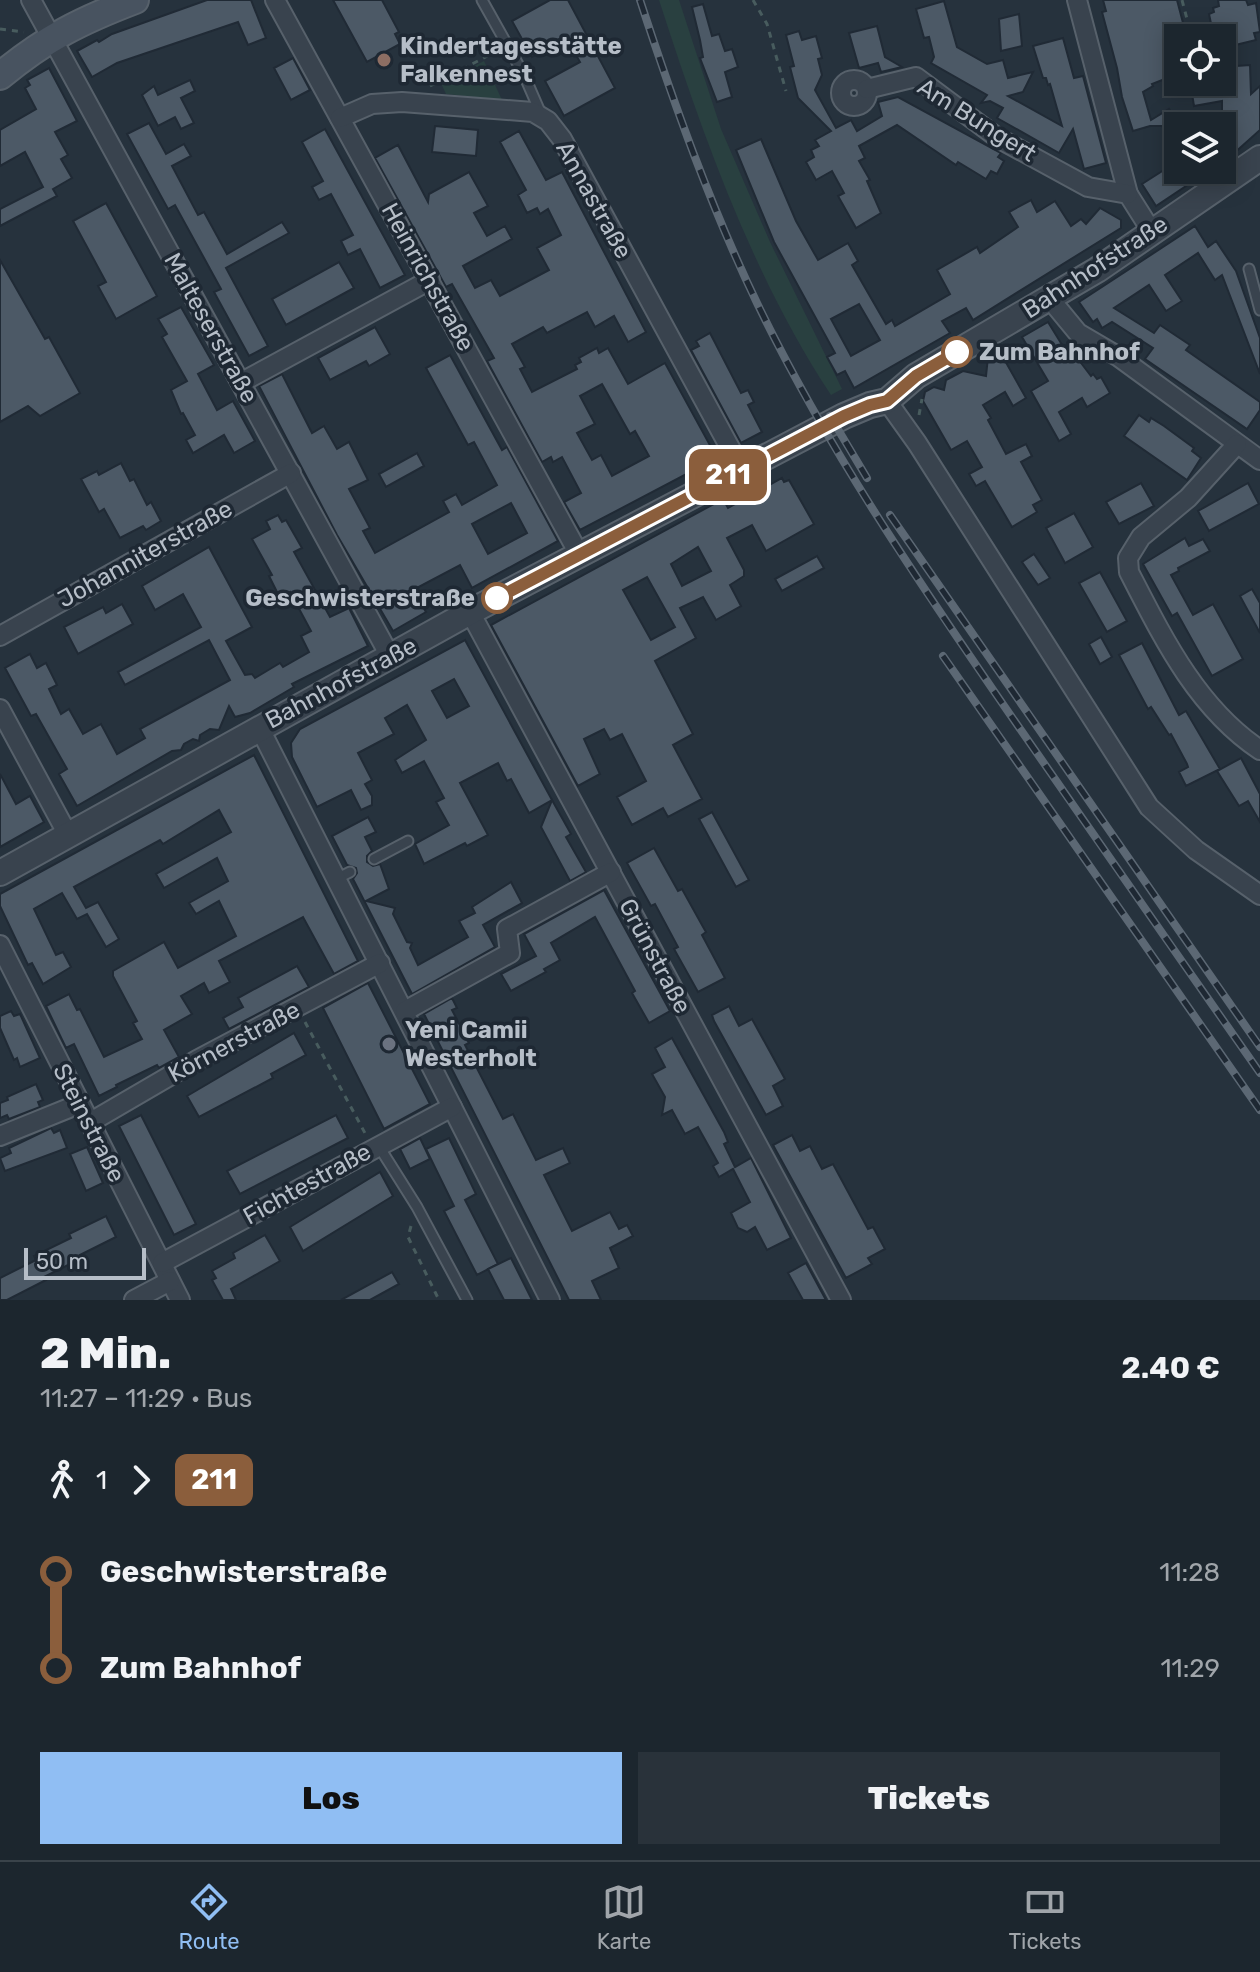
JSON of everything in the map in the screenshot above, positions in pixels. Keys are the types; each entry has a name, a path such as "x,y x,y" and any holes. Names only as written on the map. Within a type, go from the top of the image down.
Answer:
{"main road":[{"path":"0,76 51,36 84,19 135,0"}],"street":[{"name":"Malteserstraße","path":"31,0 390,656"},
{"name":"Heinrichstraße","path":"275,0 579,554"},
{"path":"1077,0 1128,194 1152,232"},
{"name":"Am Bungert","path":"867,89 916,77 998,138 1088,187 1128,194"},
{"name":"Annastraße","path":"340,118 372,104 402,102 533,112 542,117 562,139 591,190 741,468"},
{"name":"Bahnhofstraße","path":"0,873 470,612 741,468 844,416 887,401 916,376 1050,299 1260,158"},
{"path":"242,382 430,280"},
{"path":"1050,299 1078,333 1119,357 1260,460"},
{"path":"887,401 917,443 1149,807 1196,850 1260,895"},
{"path":"1237,444 1188,498 1141,537 1133,547 1128,565 1158,629 1189,679 1242,738 1260,750"},
{"name":"Johanniterstraße","path":"0,636 291,473"},
{"name":"Grünstraße","path":"470,612 841,1300"},
{"path":"0,709 68,835"},
{"path":"259,727 344,875 380,963 550,1300"},
{"path":"405,1011 510,953 507,929 611,872"},
{"name":"Steinstraße","path":"0,945 180,1300"},
{"name":"Körnerstraße","path":"89,1123 197,1060 380,963"},
{"path":"0,1136 79,1104"},
{"name":"Fichtestraße","path":"162,1263 452,1107"},
{"path":"134,1300 170,1281"}],"lane":[{"path":"482,0 542,117"},
{"path":"1249,269 1260,310"},
{"path":"374,859 408,841"},
{"path":"375,1147 417,1207 467,1300"}],"path":[{"path":"753,0 767,24 786,91"},
{"path":"1182,0 1188,24"},
{"path":"421,88 434,85 507,45"},
{"path":"924,391 919,414 926,426"},
{"path":"298,1008 375,1147"},
{"path":"417,1207 408,1237 439,1300"}],"green space":[{"path":"659,0 679,0 721,129 770,242 842,389 831,395 777,302 753,253 693,102"},
{"path":"484,61 502,100 446,94 441,83"}],"building":[{"path":"207,0 251,0 266,38 248,45 238,22 117,63 92,77 77,51 112,34"},
{"path":"333,0 382,0 399,32 395,34 400,44 367,62"},
{"path":"550,0 568,0 615,88 564,116 545,81 580,62 566,38 532,57 512,21"},
{"path":"1103,0 1177,0 1183,24 1164,24 1164,79 1143,92 1151,120 1164,112 1164,129 1162,126 1150,126 1133,131 1102,12 1106,11"},
{"path":"1218,0 1246,0 1248,5 1256,3 1260,32 1254,33 1256,40 1236,45 1236,24 1211,24 1209,14 1219,6"},
{"path":"944,1 957,47 987,64 1003,60 1008,78 1033,72 1023,92 1008,96 1062,126 1050,84 1043,78 1033,46 1063,38 1074,78 1083,76 1106,163 1084,169 1073,129 1059,153 997,118 1003,108 990,101 981,103 987,95 931,63 934,57 929,37 924,38 916,9"},
{"path":"703,4 712,36 719,34 725,51 732,49 738,67 725,72 732,97 717,102 700,58 703,57 692,7"},
{"path":"1019,14 1022,46 1001,51 999,19"},
{"path":"877,26 885,57 902,67 881,72 878,63 859,68 849,33"},
{"path":"799,31 802,40 816,36 822,58 818,59 822,75 815,90 836,128 851,120 857,131 882,116 878,102 898,97 1001,153 998,157 1004,161 997,174 991,171 986,179 958,162 956,165 897,125 859,146 865,158 859,161 870,180 867,181 881,213 856,228 838,196 844,193 832,171 816,180 806,162 814,157 811,150 819,146 815,140 831,131 798,98 786,35"},
{"path":"293,58 310,90 291,100 274,68"},
{"path":"1250,65 1251,94 1260,86 1260,130 1236,151 1236,112 1222,112 1222,101 1194,106 1192,96 1236,96 1236,66"},
{"path":"49,68 77,121 55,132 68,155 61,159 72,178 53,189 57,196 0,226 0,209 43,187 25,152 0,166 0,130 36,109 25,88 30,85 27,80"},
{"path":"190,80 195,91 181,98 194,123 181,129 175,117 158,126 142,95 154,86 158,95"},
{"path":"149,123 166,154 184,144 191,156 172,166 198,215 204,212 227,254 282,222 289,233 226,268 268,346 249,356 214,292 221,289 175,205 168,209 127,134"},
{"path":"435,126 478,130 476,156 432,152"},
{"path":"325,129 405,275 380,288 360,249 348,255 341,241 353,235 331,194 319,200 312,187 323,181 302,142"},
{"path":"519,131 546,180 562,172 646,332 628,342 614,316 595,327 587,312 547,333 543,327 512,344 525,367 520,369 532,392 577,369 575,365 581,362 579,358 597,348 599,353 608,348 628,384 665,363 717,458 580,530 564,502 581,493 562,457 553,462 551,457 542,462 487,361 494,358 452,284 446,287 375,158 398,145 428,202 429,194 469,172 488,206 474,213 487,236 505,226 512,239 463,266 475,288 491,280 500,296 549,270 537,248 561,235 548,209 540,214 537,208 527,213 518,195 526,190 500,142","holes":["602,384 630,434 635,431 649,456 612,476 601,455 592,460 577,433 595,424 580,396"]},
{"path":"761,139 796,221 818,260 848,243 858,261 852,265 886,324 892,320 895,326 950,294 937,270 977,247 980,253 1018,227 1009,212 1031,200 1037,212 1055,201 1071,226 1081,219 1086,224 1100,208 1121,220 1121,228 973,320 966,308 942,321 950,333 854,388 845,371 837,375 827,357 835,353 774,242 736,150","holes":["859,304 880,340 851,356 831,319"]},
{"path":"1164,170 1164,184 1189,184 1156,206 1142,184"},
{"path":"106,203 157,296 116,319 98,286 106,282 73,221"},
{"path":"1195,226 1208,247 1216,241 1236,271 1260,338 1260,374 1222,275 1215,280 1198,253 1165,275 1182,301 1166,311 1149,285 1114,308 1154,333 1160,325 1190,345 1186,350 1260,402 1260,410 1247,429 1145,359 1153,348 1112,322 1102,328 1097,319 1093,322 1079,302"},
{"path":"0,260 80,393 40,416 28,406 0,422"},
{"path":"339,262 354,288 286,325 272,299"},
{"path":"181,307 214,365 198,374 217,410 233,401 255,441 234,453 224,435 193,453 186,440 195,435 181,414 171,390 187,381 162,337 167,334 158,319"},
{"path":"1048,322 1064,348 1068,346 1091,376 1101,377 1110,393 1087,407 1082,398 1059,412 1071,434 1059,441 1031,391 1048,381 1022,337"},
{"path":"375,327 390,354 369,366 366,361 330,380 318,358"},
{"path":"710,333 741,393 748,390 754,402 748,405 762,432 741,443 691,350 699,346 696,341"},
{"path":"999,350 1026,398 1013,406 1005,392 983,405 1006,454 1026,444 1032,456 1021,462 1042,500 1033,505 1037,512 1012,527 985,481 976,486 969,474 982,467 967,441 951,450 923,401 925,392 934,387 944,390 946,380 963,371 986,376 988,357"},
{"path":"450,355 502,450 507,447 558,541 472,588 460,565 413,590 426,612 393,631 337,535 259,386 282,374 312,433 324,426 337,449 349,442 368,480 349,489 370,528 363,531 375,553 449,512 443,501 456,494 462,505 497,485 474,442 468,445 426,368","holes":["511,503 527,533 488,554 472,524"]},
{"path":"1139,415 1149,422 1151,418 1194,448 1192,451 1201,458 1187,480 1124,436"},
{"path":"417,453 424,466 386,487 379,474"},
{"path":"121,463 130,481 134,479 147,505 151,502 161,521 146,530 143,526 120,538 104,509 99,512 81,479 97,471 99,475"},
{"path":"782,478 784,482 789,480 814,524 766,551 752,525 727,538 744,570 744,576 730,585 741,606 716,620 703,597 680,608 696,638 655,661 693,734 673,745 702,799 668,817 663,808 632,825 617,797 646,781 622,734 610,740 604,729 584,739 600,774 578,786 491,625 723,499 728,508","holes":["698,547 711,571 682,586 671,564","647,577 675,627 651,640 623,590"]},
{"path":"1141,483 1154,506 1119,524 1106,502"},
{"path":"1248,483 1259,504 1209,531 1198,511"},
{"path":"1074,513 1093,547 1065,563 1046,528"},
{"path":"278,515 282,522 286,520 302,548 294,552 330,617 349,608 368,646 292,684 294,687 250,713 235,717 229,706 219,730 210,729 200,735 199,741 193,739 181,750 172,751 77,806 59,774 67,769 36,714 31,716 5,668 30,654 37,668 46,663 57,685 49,689 61,714 69,709 83,734 101,724 117,754 145,738 140,729 230,680 209,640 125,685 118,672 201,627 183,594 155,610 142,586 209,547 252,627 226,641 245,675 252,674 255,678 280,663 283,667 309,652 301,636 311,631 290,592 280,598 269,576 272,575 252,539 270,529 266,521"},
{"path":"1185,538 1189,546 1203,539 1210,551 1171,575 1193,615 1213,604 1243,659 1212,676 1177,613 1172,616 1143,564"},
{"path":"1034,554 1050,578 1038,585 1022,562"},
{"path":"817,556 824,568 782,591 775,579"},
{"path":"1100,572 1127,621 1107,632 1079,583"},
{"path":"1252,589 1260,603 1260,633 1240,596"},
{"path":"122,604 133,624 78,654 64,627 103,607 106,613"},
{"path":"1101,637 1112,657 1100,664 1089,644"},
{"path":"465,640 552,800 529,813 511,779 507,781 498,763 460,783 488,835 424,864 415,844 449,825 436,802 444,798 424,761 402,773 395,760 426,740 407,705 385,718 394,734 358,753 372,780 365,784 372,796 372,805 361,810 351,790 317,807 292,757 291,743 300,729","holes":["454,679 469,706 447,718 432,691"]},
{"path":"1142,643 1179,715 1186,711 1220,769 1186,786 1179,772 1188,767 1187,764 1171,734 1151,707 1148,709 1119,655"},
{"path":"254,755 358,961 334,974 303,917 219,961 230,982 209,993 204,983 181,996 192,1014 164,1030 179,1057 159,1068 157,1065 99,1096 74,1044 66,1048 46,1006 69,994 104,1057 142,1039 133,1023 137,1021 113,971 164,942 178,968 236,936 219,901 196,914 189,903 228,881 217,858 164,888 156,874 231,832 219,810 163,844 160,840 74,887 86,908 98,902 119,939 106,947 87,914 77,919 62,893 34,909 56,955 63,952 71,967 43,984 32,963 28,965 0,906 0,894"},
{"path":"1241,758 1260,794 1260,822 1248,801 1239,806 1217,771"},
{"path":"0,774 16,804 30,796 44,822 0,847"},
{"path":"552,800 571,834 566,837 586,872 570,881 541,827"},
{"path":"712,812 749,880 736,887 699,819"},
{"path":"368,817 376,832 365,837 372,851 367,856 367,862 373,866 380,864 389,889 366,901 395,908 393,914 407,942 412,943 410,948 418,965 468,937 459,921 475,913 472,907 511,882 522,903 483,925 495,947 412,994 353,879 356,868 347,865 332,836"},
{"path":"654,848 706,932 702,935 725,978 698,992 674,949 678,947 655,904 651,906 627,863"},
{"path":"604,890 670,1011 649,1023 595,917 551,943 560,960 544,969 546,972 511,991 501,974 536,956 524,934"},
{"path":"297,966 309,987 229,1029 223,1018 243,1007 238,998"},
{"path":"368,983 430,1104 384,1129 323,1008"},
{"path":"452,998 457,1008 452,1010 469,1043 465,1045 503,1119 513,1114 536,1160 563,1148 570,1163 544,1175 572,1231 610,1212 619,1229 627,1225 633,1236 610,1248 619,1268 592,1281 601,1300 569,1300 424,1014"},
{"path":"729,1006 739,1026 752,1019 785,1079 773,1086 783,1106 766,1115 714,1021 712,1015"},
{"path":"11,1011 14,1016 20,1014 40,1058 20,1067 0,1028 0,1016"},
{"path":"294,1033 306,1055 271,1074 273,1078 199,1117 187,1096"},
{"path":"672,1038 724,1132 728,1142 724,1144 735,1167 751,1158 791,1238 767,1250 755,1227 747,1232 738,1228 731,1213 750,1202 733,1169 719,1177 713,1166 718,1163 698,1127 685,1134 672,1110 662,1115 665,1097 652,1074 665,1067 655,1048"},
{"path":"36,1084 43,1100 38,1102 40,1107 9,1119 7,1115 0,1118 0,1103"},
{"path":"141,1115 196,1224 174,1235 119,1126"},
{"path":"336,1115 348,1138 240,1194 227,1171"},
{"path":"51,1128 54,1133 60,1130 67,1148 5,1171 0,1158 11,1153 9,1148"},
{"path":"792,1135 800,1151 810,1146 822,1169 833,1164 868,1229 873,1227 885,1249 868,1258 872,1264 846,1278 773,1145"},
{"path":"420,1138 430,1159 410,1169 400,1149"},
{"path":"449,1138 476,1194 465,1200 498,1264 477,1275 444,1211 454,1206 426,1149"},
{"path":"87,1147 103,1183 86,1191 70,1154"},
{"path":"380,1172 393,1196 303,1251 290,1227"},
{"path":"106,1216 116,1237 44,1277 46,1280 7,1300 0,1300 0,1278 36,1260 34,1256 71,1238 69,1234"},
{"path":"265,1235 280,1261 231,1289 236,1300 223,1300 212,1280 216,1278 212,1271 235,1258 233,1253"},
{"path":"511,1258 532,1300 504,1300 488,1269"},
{"path":"806,1263 826,1300 803,1300 788,1273"},
{"path":"392,1272 399,1284 370,1300 341,1300"}],"railway":[{"path":"640,0 724,229 757,303 813,410 941,614 1260,1073"},
{"path":"830,416 867,478"},
{"path":"890,515 1260,1047"},
{"path":"943,656 1260,1110"}],"bus line":[{"name":"211","path":"497,598 754,461 844,416 887,401 916,376 957,352"}],"place":[{"name":"Kindertagesstätte Falkennest","path":"384,60"},
{"name":"Zum Bahnhof","path":"957,352"},
{"name":"Geschwisterstraße","path":"497,598"},
{"name":"Yeni Camii Westerholt","path":"389,1044"}]}
